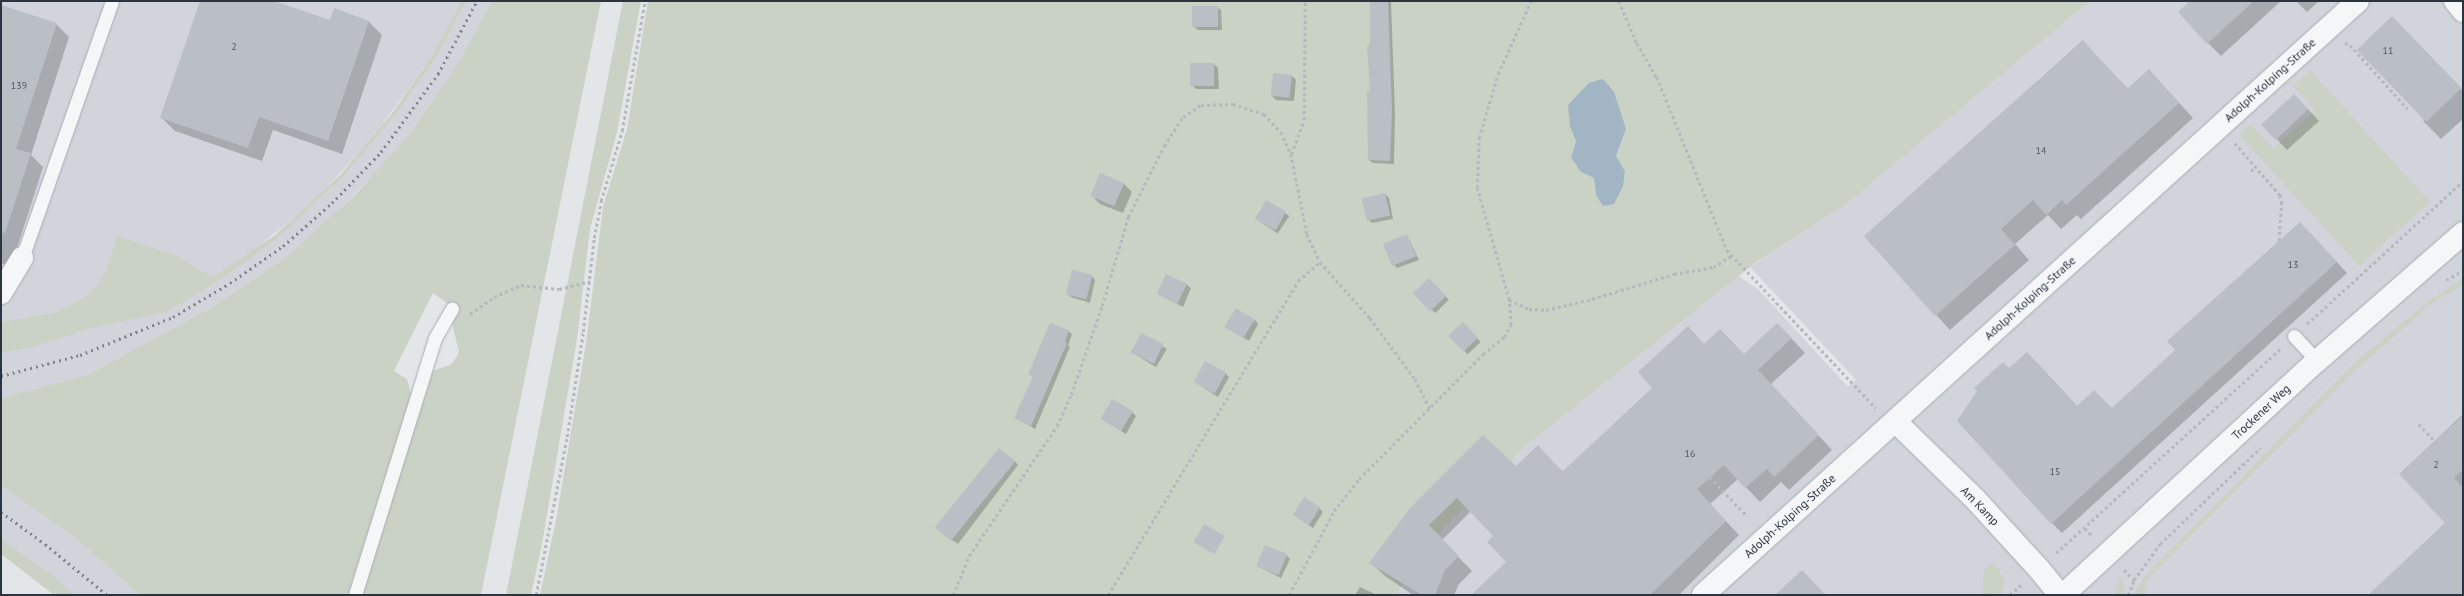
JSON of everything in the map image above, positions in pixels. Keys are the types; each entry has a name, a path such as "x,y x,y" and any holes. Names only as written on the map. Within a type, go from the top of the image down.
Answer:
{"street":[{"name":"Adolph-Kolping-Straße","path":"1703,595 2358,1"},
{"path":"2455,1 2463,11"},
{"name":"Trockener Weg","path":"2063,595 2317,361 2463,233"},
{"path":"1,293 22,258"},
{"name":"Am Kamp","path":"1895,421 1975,499 2039,568 2060,595"}],"lane":[{"path":"22,258 112,1"},
{"path":"355,595 435,338 452,310"},
{"path":"2294,336 2317,361"}],"path":[{"path":"536,595 567,437 601,201 622,131 645,1"},
{"path":"1291,154 1304,120 1305,1"},
{"path":"1289,595 1338,506 1359,479 1483,354 1504,337 1512,325 1509,300 1477,188 1479,138 1498,74 1531,1"},
{"path":"1619,1 1637,43 1657,77 1731,256 1746,273 1762,284 1880,413 1895,421"},
{"path":"2330,27 2342,41 2350,45 2408,109"},
{"path":"953,595 969,556 1057,426 1071,395 1102,306 1128,216 1164,146 1183,116 1201,105 1233,104 1264,114 1281,132 1291,154 1308,234 1320,262 1370,318 1416,379 1430,408"},
{"path":"2220,126 2280,195 2282,202 2279,241"},
{"path":"2251,171 2256,167"},
{"path":"2010,595 2463,181"},
{"path":"1509,300 1529,309 1546,310 1592,299 1674,274 1713,267 1731,256"},
{"path":"1108,595 1298,281 1320,262"},
{"path":"2444,282 2463,270"},
{"path":"465,318 494,297 521,285 559,289 590,281"},
{"path":"2419,424 2444,451"},
{"path":"2128,595 2134,580 2160,544 2262,446"},
{"path":"1710,477 1747,516"},
{"path":"2126,572 2134,580"}],"shaded area":[{"path":"1,1 461,1 433,56 365,147 308,206 240,261 213,277 176,255 117,236 105,272 97,285 86,296 58,312 1,322"},
{"path":"461,1 467,1 436,58 395,116 344,176 278,238 217,282 168,311 88,329 34,347 1,353 1,322 58,312 86,296 97,285 105,272 117,236 176,255 213,277 275,235 341,174 392,113 433,55"},
{"path":"467,1 491,1 459,62 410,133 381,167 324,225 290,254 214,306 87,375 1,398 1,353 34,347 207,288 278,238 344,176 395,116 436,58"},
{"path":"491,1 601,1 481,595 361,595 433,371 452,364 459,352 452,323 459,312 433,293 394,371 407,379 411,395 348,595 139,595 76,538 1,486 1,398 87,375 214,306 290,254 356,194 410,133 459,62"},
{"path":"623,1 641,1 617,132 590,229 577,339 542,544 531,595 506,595"},
{"path":"648,1 2090,1 1844,206 1755,263 1527,445 1415,557 1397,595 540,595 557,515 586,343 603,207 627,129","holes":["1626,129 1616,156 1625,171 1596,195 1594,178 1581,172 1571,158 1576,141"]},
{"path":"2090,1 2463,1 2463,595 1397,595 1415,557 1527,445 1739,276 1759,290 1848,387 1856,380 1750,267 1844,206"},
{"path":"2310,70 2430,202 2359,266 2239,135 2251,124 2273,148 2315,110 2293,86"},
{"path":"2463,278 2463,285 2431,304 2357,369 2147,580 2146,595 2133,595 2144,577 2353,364 2430,300"},
{"path":"1,486 76,538 139,595 75,595 1,539"},
{"path":"1,539 52,575 75,595 54,595 1,554"},
{"path":"1994,562 2005,580 2002,593 1982,595 1984,570"},
{"path":"2122,575 2125,595 2114,595 2120,577"}],"water":[{"path":"1603,79 1614,92 1626,129 1616,156 1625,171 1623,186 1614,204 1603,206 1596,195 1594,178 1581,172 1571,158 1576,141 1570,126 1568,105 1589,83"}],"building":[{"path":"200,1 274,1 330,20 334,8 369,21 328,141 259,117 248,148 160,118"},
{"path":"1370,1 1388,1 1392,110 1390,161 1368,160 1367,92 1370,91 1367,45 1371,45"},
{"path":"2190,1 2254,1 2207,44 2178,12"},
{"path":"1,5 57,23 16,149 31,153 5,233 1,232"},
{"path":"1192,6 1218,6 1218,27 1192,27"},
{"path":"2392,16 2461,88 2426,122 2357,50"},
{"path":"2083,40 2127,89 2149,69 2179,103 2066,205 2062,200 2046,215 2033,200 2001,229 2015,245 1935,316 1864,236"},
{"path":"1190,63 1214,63 1214,86 1190,86"},
{"path":"1273,73 1292,75 1289,98 1271,96"},
{"path":"2294,94 2308,109 2275,140 2261,125"},
{"path":"1100,173 1124,183 1114,206 1090,196"},
{"path":"1385,193 1390,215 1367,221 1362,198"},
{"path":"1266,200 1286,211 1275,230 1255,219"},
{"path":"2300,222 2337,262 2051,524 1957,421 1977,391 1974,388 2003,362 2009,368 2027,352 2077,406 2094,390 2112,408 2175,350 2167,341"},
{"path":"1407,234 1416,256 1392,266 1383,244"},
{"path":"1072,270 1092,275 1086,299 1066,294"},
{"path":"1166,274 1187,284 1178,304 1157,294"},
{"path":"1429,278 1446,296 1430,311 1413,293"},
{"path":"1236,308 1255,320 1243,338 1224,327"},
{"path":"1463,322 1478,338 1463,352 1448,336"},
{"path":"1050,323 1069,330 1065,342 1067,343 1031,426 1014,418 1033,376 1028,374"},
{"path":"1777,323 1792,338 1758,370 1819,435 1774,477 1767,469 1745,488 1724,465 1697,489 1726,521 1650,595 1471,595 1506,562 1487,542 1493,536 1457,498 1429,525 1459,556 1445,570 1435,595 1422,595 1369,563 1410,508 1483,435 1516,466 1538,445 1562,472 1652,388 1638,372 1688,326 1704,344 1720,329 1744,354"},
{"path":"1141,333 1163,344 1154,364 1131,353"},
{"path":"1205,361 1226,372 1215,393 1194,382"},
{"path":"1112,399 1133,411 1121,431 1100,419"},
{"path":"2463,415 2463,470 2454,478 2463,488 2463,595 2368,595 2445,523 2399,474"},
{"path":"999,448 1015,461 951,540 935,527"},
{"path":"1304,497 1320,507 1309,525 1293,515"},
{"path":"1204,524 1225,536 1214,554 1194,542"},
{"path":"1265,545 1287,554 1279,575 1256,566"},
{"path":"1802,570 1826,595 1775,595"}],"railway":[{"path":"1,376 80,355 173,317 230,283 283,246 332,203 381,152 438,74 477,1"},
{"path":"1,512 45,544 107,595"}]}
